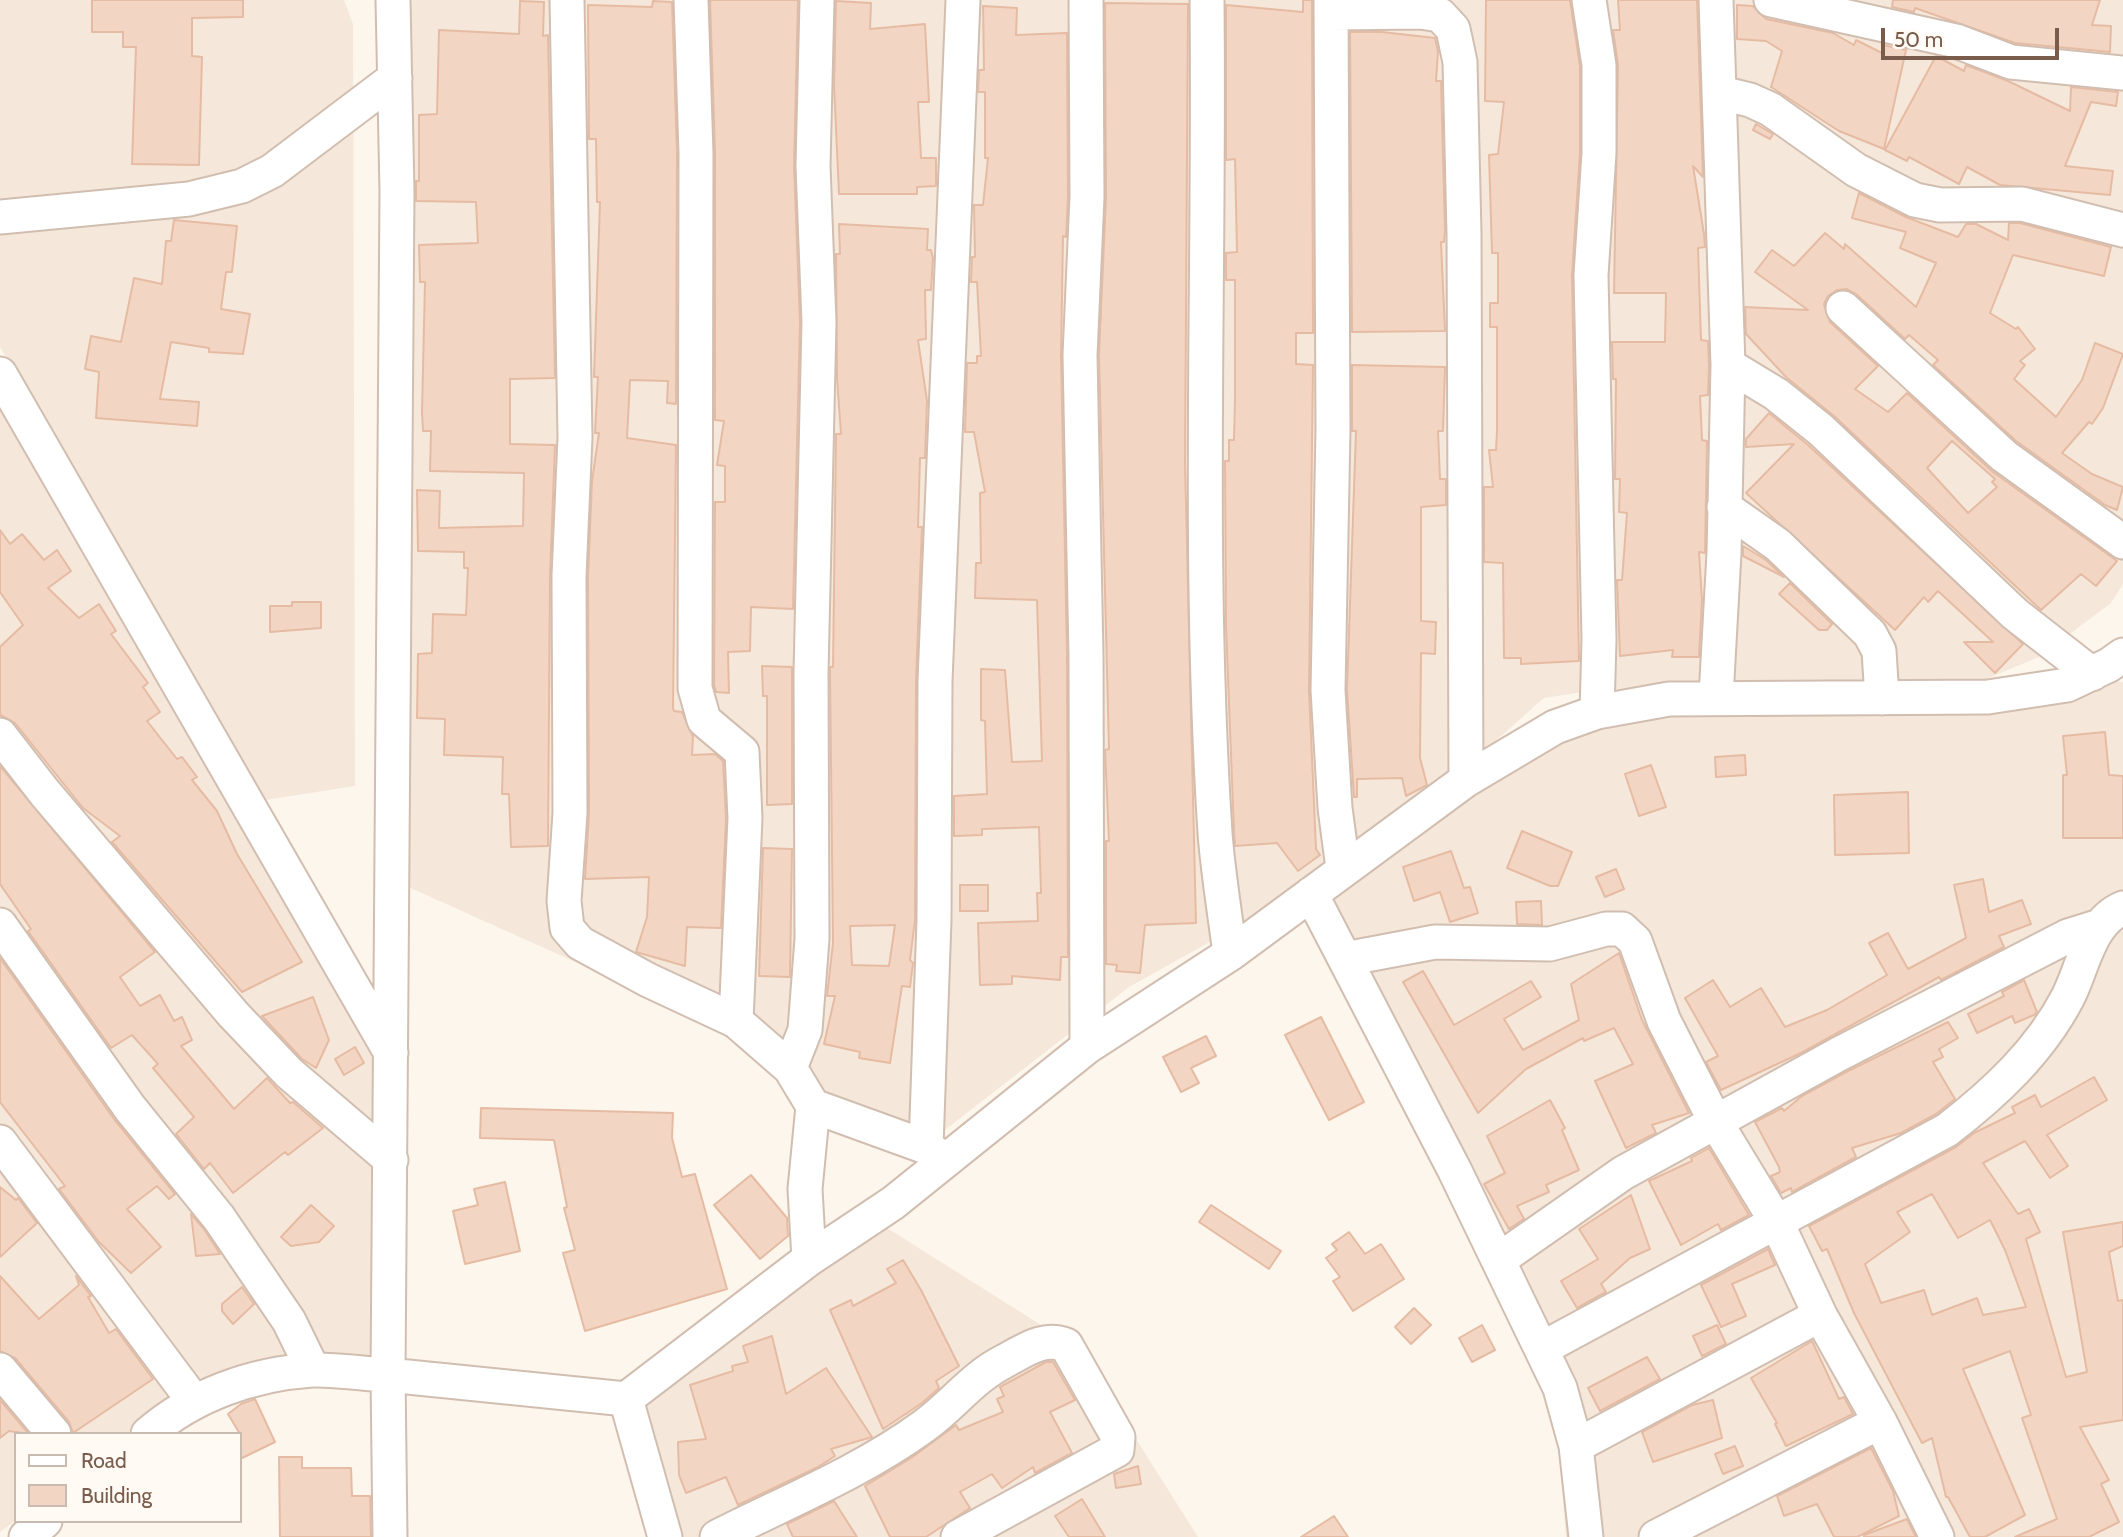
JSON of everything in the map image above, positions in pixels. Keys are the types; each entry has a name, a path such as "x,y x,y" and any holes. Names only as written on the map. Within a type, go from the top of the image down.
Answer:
{"street":[{"path":"390,1537 388,1375 392,1055 393,0"},
{"path":"567,0 575,437 569,576 570,813 564,901 567,928 580,943 636,974 736,1021 790,1068 813,1106 805,1189 809,1259"},
{"path":"691,0 696,180 695,688 704,720 742,752 745,818 736,1021"},
{"path":"790,1068 805,1030 812,939 811,673 819,322 813,166 817,0"},
{"path":"937,1154 934,681 963,0"},
{"path":"1086,0 1087,197 1080,355 1086,656 1087,1048"},
{"path":"1208,0 1208,259 1203,498 1208,552 1215,835 1230,954"},
{"path":"1588,0 1600,65 1599,153 1591,275 1598,498 1597,712"},
{"path":"1716,0 1728,365 1716,697"},
{"path":"1771,0 1956,41 2011,62 2123,73"},
{"path":"1343,868 1335,808 1328,690 1333,430 1332,7 1440,15 1453,29 1460,62 1465,247 1466,780"},
{"path":"0,218 188,199 242,186 272,172 395,78"},
{"path":"1721,93 1750,100 1770,109 1856,170 1915,200 1940,205 2022,204 2123,230"},
{"path":"1843,308 2004,456 2123,542"},
{"path":"1728,365 1776,394 1821,430 2015,614 2092,674"},
{"path":"4,389 392,1055"},
{"path":"1724,507 1778,545 1870,634 1879,651 1881,698"},
{"path":"151,1432 193,1400 260,1378 313,1370 626,1399 809,1259 893,1203 937,1154 1087,1048 1230,954 1343,868 1466,780 1555,727 1597,712 1638,703 1716,697 1988,697 2067,685 2092,674 2123,655"},
{"path":"0,735 45,793 233,1014 289,1073 391,1160"},
{"path":"1311,894 1500,1259 1543,1348 1560,1388 1576,1446 1586,1537"},
{"path":"1500,1259 1623,1172 2044,948 2112,917"},
{"path":"1543,1348 1947,1130 1988,1099 2038,1044 2068,997 2112,917"},
{"path":"0,925 130,1108 219,1218 289,1321 313,1370"},
{"path":"1345,960 1435,942 1550,944 1606,929 1622,929 1635,940 1664,1021 1716,1121 1777,1223 1820,1315 1880,1422 1937,1537"},
{"path":"813,1106 937,1154"},
{"path":"0,1142 193,1400"},
{"path":"1576,1446 1820,1315"},
{"path":"717,1537 860,1466 925,1426 992,1367 1038,1344 1053,1340 1066,1345 1118,1437 1117,1450 958,1537"},
{"path":"0,1370 52,1432"},
{"path":"626,1399 665,1537"},
{"path":"1656,1537 1880,1422"},
{"path":"26,1537 43,1523"}],"shaded area":[{"path":"0,0 344,0 353,24 355,786 265,800 0,347"},
{"path":"380,0 2123,0 2123,584 2111,603 2039,657 1986,679 1596,690 1544,698 1429,800 1303,890 1129,987 914,1154 682,1010 375,872"},
{"path":"0,410 376,1039 377,1366 160,1407 129,1432 14,1432 14,1522 0,1532"},
{"path":"2101,680 2123,682 2123,1537 1566,1537 1551,1347 1313,894 1556,727 1610,714"},
{"path":"857,1209 1079,1349 1198,1537 656,1537 618,1404"}],"building":[{"path":"92,0 243,0 243,17 192,18 192,56 202,57 199,165 132,164 136,47 123,47 123,32 92,32"},
{"path":"710,0 798,0 794,166 800,322 793,609 751,607 750,651 728,652 729,693 716,692 714,685 715,502 725,502 725,466 717,465 724,421 715,420 715,152"},
{"path":"1303,0 1312,0 1313,333 1296,333 1296,364 1313,365 1309,690 1316,849 1320,855 1298,871 1277,843 1235,846 1226,625 1225,461 1229,461 1229,440 1234,440 1235,398 1235,280 1226,280 1226,253 1237,252 1235,159 1226,160 1226,5 1303,12"},
{"path":"1486,0 1570,0 1580,66 1580,152 1572,275 1579,661 1521,664 1521,658 1504,658 1503,563 1484,562 1484,487 1493,487 1489,450 1496,450 1497,432 1497,327 1490,327 1490,303 1498,303 1498,253 1492,253 1489,155 1498,154 1504,102 1485,101"},
{"path":"1618,0 1697,0 1703,177 1693,166 1705,247 1698,248 1701,340 1708,341 1709,365 1708,395 1700,396 1702,440 1707,441 1705,553 1699,552 1702,600 1699,657 1672,657 1673,650 1620,656 1617,580 1622,580 1627,513 1619,512 1620,479 1615,479 1616,379 1613,379 1612,342 1665,342 1666,293 1614,293 1618,65 1613,30 1620,30"},
{"path":"1893,0 2100,0 2092,25 2111,26 2110,52 2015,43 1915,8 1914,12 1892,7"},
{"path":"520,1 544,2 543,36 548,35 555,378 510,379 510,444 555,445 550,576 548,846 511,847 509,794 502,794 503,757 444,755 445,719 417,718 418,654 432,653 433,614 466,615 468,568 464,568 464,552 418,551 417,490 440,491 439,528 523,526 524,473 430,471 431,431 423,431 422,412 425,282 420,282 419,245 478,243 476,202 416,201 416,181 419,181 419,115 437,114 439,30 519,34"},
{"path":"653,1 672,2 677,153 676,404 667,403 668,381 630,380 627,438 676,445 673,708 674,711 682,712 693,736 692,755 715,754 723,761 726,818 721,928 687,927 685,966 636,952 647,917 649,877 585,879 589,813 588,577 592,481 599,433 595,433 598,377 594,377 600,202 597,202 596,139 589,139 588,5 652,7"},
{"path":"836,1 871,3 870,29 925,24 929,102 918,102 921,158 936,158 936,186 917,187 917,194 839,194 834,85"},
{"path":"1105,3 1188,4 1185,463 1196,923 1145,925 1140,973 1116,971 1117,965 1106,964 1106,841 1109,841 1105,750 1109,749 1099,355 1106,197"},
{"path":"1737,5 1753,6 1766,19 1833,33 1854,45 1856,40 1882,53 1883,45 1906,50 1884,149 1839,131 1771,87 1782,51 1766,41 1737,39"},
{"path":"983,6 1017,8 1016,35 1067,33 1068,197 1066,237 1063,236 1061,355 1067,656 1068,957 1061,957 1060,980 1012,976 1012,984 980,985 978,923 1038,921 1037,893 1041,893 1039,827 982,829 982,835 954,836 954,796 987,794 985,721 981,720 981,669 1005,670 1012,762 1042,761 1037,600 975,598 976,563 981,563 980,493 985,492 974,432 965,432 967,363 977,363 977,356 981,356 977,282 971,282 972,257 975,257 974,205 983,205 988,158 985,158 985,92 978,92 979,70 984,70"},
{"path":"1350,32 1382,32 1435,38 1438,51 1436,81 1441,81 1445,231 1444,242 1441,242 1445,331 1352,332"},
{"path":"1936,56 1964,71 1966,65 2008,81 2070,111 2071,87 2118,92 2116,106 2091,102 2065,166 2113,171 2110,195 2000,185 1967,167 1959,184 1909,157 1907,161 1885,150"},
{"path":"1756,124 1773,134 1770,139 1753,130"},
{"path":"1859,193 1906,217 1958,237 1966,224 1976,224 2008,240 2009,223 2020,223 2111,247 2104,276 2013,255 1990,313 2016,329 2018,327 2035,349 2020,361 2025,365 2014,379 2056,417 2082,380 2095,343 2123,354 2103,408 2092,424 2089,422 2062,453 2092,474 2123,487 2117,510 2105,505 2016,441 1933,365 1938,360 1909,335 1905,339 1856,294 1847,289 1837,290 1828,296 1824,304 1830,322 1878,366 1855,389 1888,412 1907,393 1993,472 2117,561 2096,586 2081,574 2041,610 1834,416 1786,377 1746,334 1745,307 1808,310 1755,272 1772,250 1794,266 1825,233 1844,249 1845,244 1916,307 1936,263 1900,248 1906,232 1852,218","holes":["1952,441 1995,479 1992,482 1997,487 1968,513 1927,468"]},
{"path":"174,220 237,226 232,272 226,272 221,309 250,314 243,354 209,352 209,348 171,342 160,399 199,402 197,426 96,418 99,372 85,369 91,336 121,342 134,278 162,284 166,241 171,241"},
{"path":"839,224 928,229 927,250 931,250 933,258 931,290 925,290 926,339 918,340 927,401 925,458 920,458 918,527 922,527 916,680 915,920 910,960 913,963 910,987 902,986 890,1063 859,1058 860,1052 824,1044 835,996 827,996 833,943 830,667 833,667 836,434 841,434 837,378 836,254 840,254","holes":["895,925 889,966 852,965 850,926"]},
{"path":"1352,365 1445,367 1443,431 1438,431 1440,479 1446,479 1446,505 1421,507 1421,621 1436,622 1435,654 1421,653 1420,758 1427,785 1406,796 1402,778 1357,779 1357,797 1354,797 1347,690 1356,431 1352,431"},
{"path":"1769,413 1808,445 2023,644 1995,673 1964,642 1993,642 1938,591 1928,602 1924,597 1895,630 1746,493 1794,444 1746,447 1746,439"},
{"path":"0,530 10,544 22,534 44,560 57,550 71,571 48,588 79,618 99,604 116,631 111,634 148,683 143,687 160,712 147,721 177,759 182,757 197,777 192,780 217,811 237,854 302,962 242,992 112,842 120,836 83,808 15,723 0,715 0,647 23,625 0,592"},
{"path":"1743,546 1766,560 1784,577 1743,556"},
{"path":"1790,583 1832,624 1827,630 1819,630 1779,594"},
{"path":"292,602 321,602 321,628 270,632 270,606 292,606"},
{"path":"762,666 792,667 792,804 767,805 767,696 763,696"},
{"path":"2105,732 2109,775 2123,776 2123,838 2063,838 2063,775 2067,775 2063,736"},
{"path":"1745,755 1746,775 1716,777 1715,757"},
{"path":"1651,765 1666,807 1639,816 1625,774"},
{"path":"0,766 155,952 120,977 140,1006 160,995 174,1021 182,1017 192,1040 181,1046 234,1109 267,1078 290,1103 293,1102 323,1128 288,1155 285,1152 233,1193 210,1163 204,1169 176,1134 194,1117 153,1068 158,1064 132,1035 111,1048 28,931 31,929 0,884"},
{"path":"1908,792 1909,853 1835,855 1834,795"},
{"path":"1522,831 1572,852 1558,886 1550,886 1507,868"},
{"path":"763,848 792,849 790,977 759,976"},
{"path":"1451,851 1464,888 1470,887 1478,913 1450,922 1440,892 1414,901 1403,867"},
{"path":"1616,869 1624,889 1605,897 1596,877"},
{"path":"1983,879 1989,912 2022,900 2031,924 1999,936 2004,947 1941,980 1939,977 1801,1053 1721,1090 1706,1062 1718,1056 1685,998 1713,980 1730,1007 1761,988 1785,1027 1827,1010 1887,975 1869,943 1888,933 1908,969 1966,938 1954,885"},
{"path":"960,885 988,885 988,911 960,911"},
{"path":"1541,901 1542,925 1517,924 1516,902"},
{"path":"1619,953 1642,1020 1689,1113 1652,1125 1656,1133 1626,1148 1595,1081 1633,1064 1614,1028 1584,1041 1583,1038 1526,1069 1478,1113 1403,982 1423,971 1454,1025 1531,981 1541,997 1504,1019 1523,1050 1579,1020 1571,984"},
{"path":"0,958 114,1119 175,1194 169,1199 157,1186 127,1209 161,1247 131,1273 99,1242 59,1189 65,1186 0,1102"},
{"path":"2024,980 2037,1012 2015,1023 2012,1016 1977,1033 1968,1014 2004,996 2002,992"},
{"path":"313,997 329,1040 316,1068 302,1059 262,1016"},
{"path":"1321,1017 1364,1102 1329,1120 1285,1035"},
{"path":"1948,1022 1958,1038 1939,1049 1943,1057 1933,1062 1955,1099 1936,1114 1901,1133 1852,1148 1856,1157 1792,1192 1791,1188 1781,1193 1771,1176 1780,1172 1779,1167 1755,1122 1782,1108 1784,1111 1802,1096 1848,1071"},
{"path":"1206,1036 1216,1056 1191,1068 1199,1083 1181,1092 1163,1057"},
{"path":"355,1047 364,1063 344,1075 335,1059"},
{"path":"2094,1077 2107,1100 2047,1135 2068,1166 2050,1178 2025,1141 1983,1163 2018,1214 2029,1209 2040,1232 2026,1239 2066,1377 2087,1372 2063,1232 2123,1222 2123,1246 2109,1252 2118,1301 2123,1300 2123,1420 2080,1427 2109,1480 2101,1484 2119,1522 2089,1537 2015,1537 2057,1519 2022,1418 2031,1415 2010,1351 1963,1369 2025,1515 1985,1537 1970,1537 1946,1497 1932,1438 1922,1443 1854,1313 1827,1249 1822,1251 1809,1226 1956,1147 1974,1133 2015,1113 2012,1107 2035,1095 2041,1107","holes":["1932,1194 1958,1238 1990,1220 2005,1250 2026,1307 1983,1315 1977,1298 1932,1315 1924,1290 1881,1303 1865,1264 1910,1232 1897,1212"]},
{"path":"1550,1100 1565,1128 1562,1130 1579,1170 1546,1185 1549,1192 1517,1206 1524,1219 1509,1229 1484,1184 1505,1173 1487,1136"},
{"path":"481,1108 673,1113 672,1138 682,1177 695,1174 727,1289 585,1331 563,1253 575,1250 564,1208 567,1207 554,1140 480,1138"},
{"path":"1709,1148 1749,1215 1721,1230 1718,1224 1681,1245 1649,1181 1692,1161 1691,1158"},
{"path":"751,1175 787,1218 788,1236 760,1259 714,1205"},
{"path":"505,1182 520,1251 465,1264 453,1211 478,1205 474,1189"},
{"path":"0,1187 16,1200 18,1198 37,1223 0,1257"},
{"path":"1631,1195 1650,1249 1630,1258 1601,1284 1606,1292 1577,1308 1561,1281 1598,1259 1579,1229"},
{"path":"311,1205 334,1226 319,1242 291,1246 281,1237"},
{"path":"1211,1205 1281,1251 1269,1269 1199,1222"},
{"path":"191,1214 204,1229 220,1254 196,1256"},
{"path":"1349,1232 1365,1254 1381,1244 1404,1279 1353,1311 1333,1281 1340,1277 1326,1258 1337,1250 1332,1244"},
{"path":"1768,1249 1775,1265 1732,1284 1746,1316 1721,1327 1701,1285"},
{"path":"903,1260 959,1366 936,1381 939,1388 922,1403 883,1429 830,1310 851,1300 853,1306 896,1283 887,1269"},
{"path":"0,1276 39,1319 79,1285 76,1276 91,1296 88,1297 109,1333 116,1329 153,1379 73,1432 69,1422 15,1358 0,1351"},
{"path":"242,1287 254,1304 233,1324 222,1311 222,1304"},
{"path":"1414,1308 1431,1325 1411,1344 1395,1327"},
{"path":"1482,1325 1495,1350 1472,1362 1459,1338"},
{"path":"1717,1325 1726,1344 1702,1356 1693,1336"},
{"path":"772,1336 786,1394 826,1368 872,1437 831,1449 835,1456 818,1467 738,1505 726,1477 686,1493 679,1475 678,1442 706,1439 690,1385 733,1371 732,1366 748,1362 743,1346"},
{"path":"1812,1341 1839,1399 1844,1397 1853,1414 1786,1446 1775,1424 1777,1423 1751,1378"},
{"path":"1647,1357 1660,1379 1600,1411 1588,1388"},
{"path":"1046,1362 1053,1362 1075,1400 1050,1412 1072,1453 1035,1473 1033,1467 1002,1488 992,1474 960,1492 970,1508 926,1537 890,1537 865,1486 911,1458 956,1425 959,1430 1003,1412 997,1399 1004,1396 1000,1387"},
{"path":"255,1399 275,1442 242,1458 242,1432 239,1432 228,1414 241,1404"},
{"path":"0,1400 27,1432 9,1431 0,1438"},
{"path":"1713,1400 1722,1438 1653,1462 1642,1432 1692,1405"},
{"path":"1735,1446 1743,1466 1723,1474 1715,1454"},
{"path":"1871,1448 1893,1491 1899,1516 1857,1537 1834,1537 1817,1504 1784,1516 1777,1496"},
{"path":"279,1457 302,1457 302,1468 351,1468 352,1496 370,1496 371,1537 280,1537"},
{"path":"1138,1466 1141,1484 1116,1488 1114,1474"},
{"path":"1082,1499 1105,1537 1069,1537 1055,1516"},
{"path":"834,1501 857,1537 793,1537 787,1524"},
{"path":"1334,1516 1348,1537 1301,1537"},
{"path":"1907,1519 1916,1537 1864,1537 1864,1535"}]}
